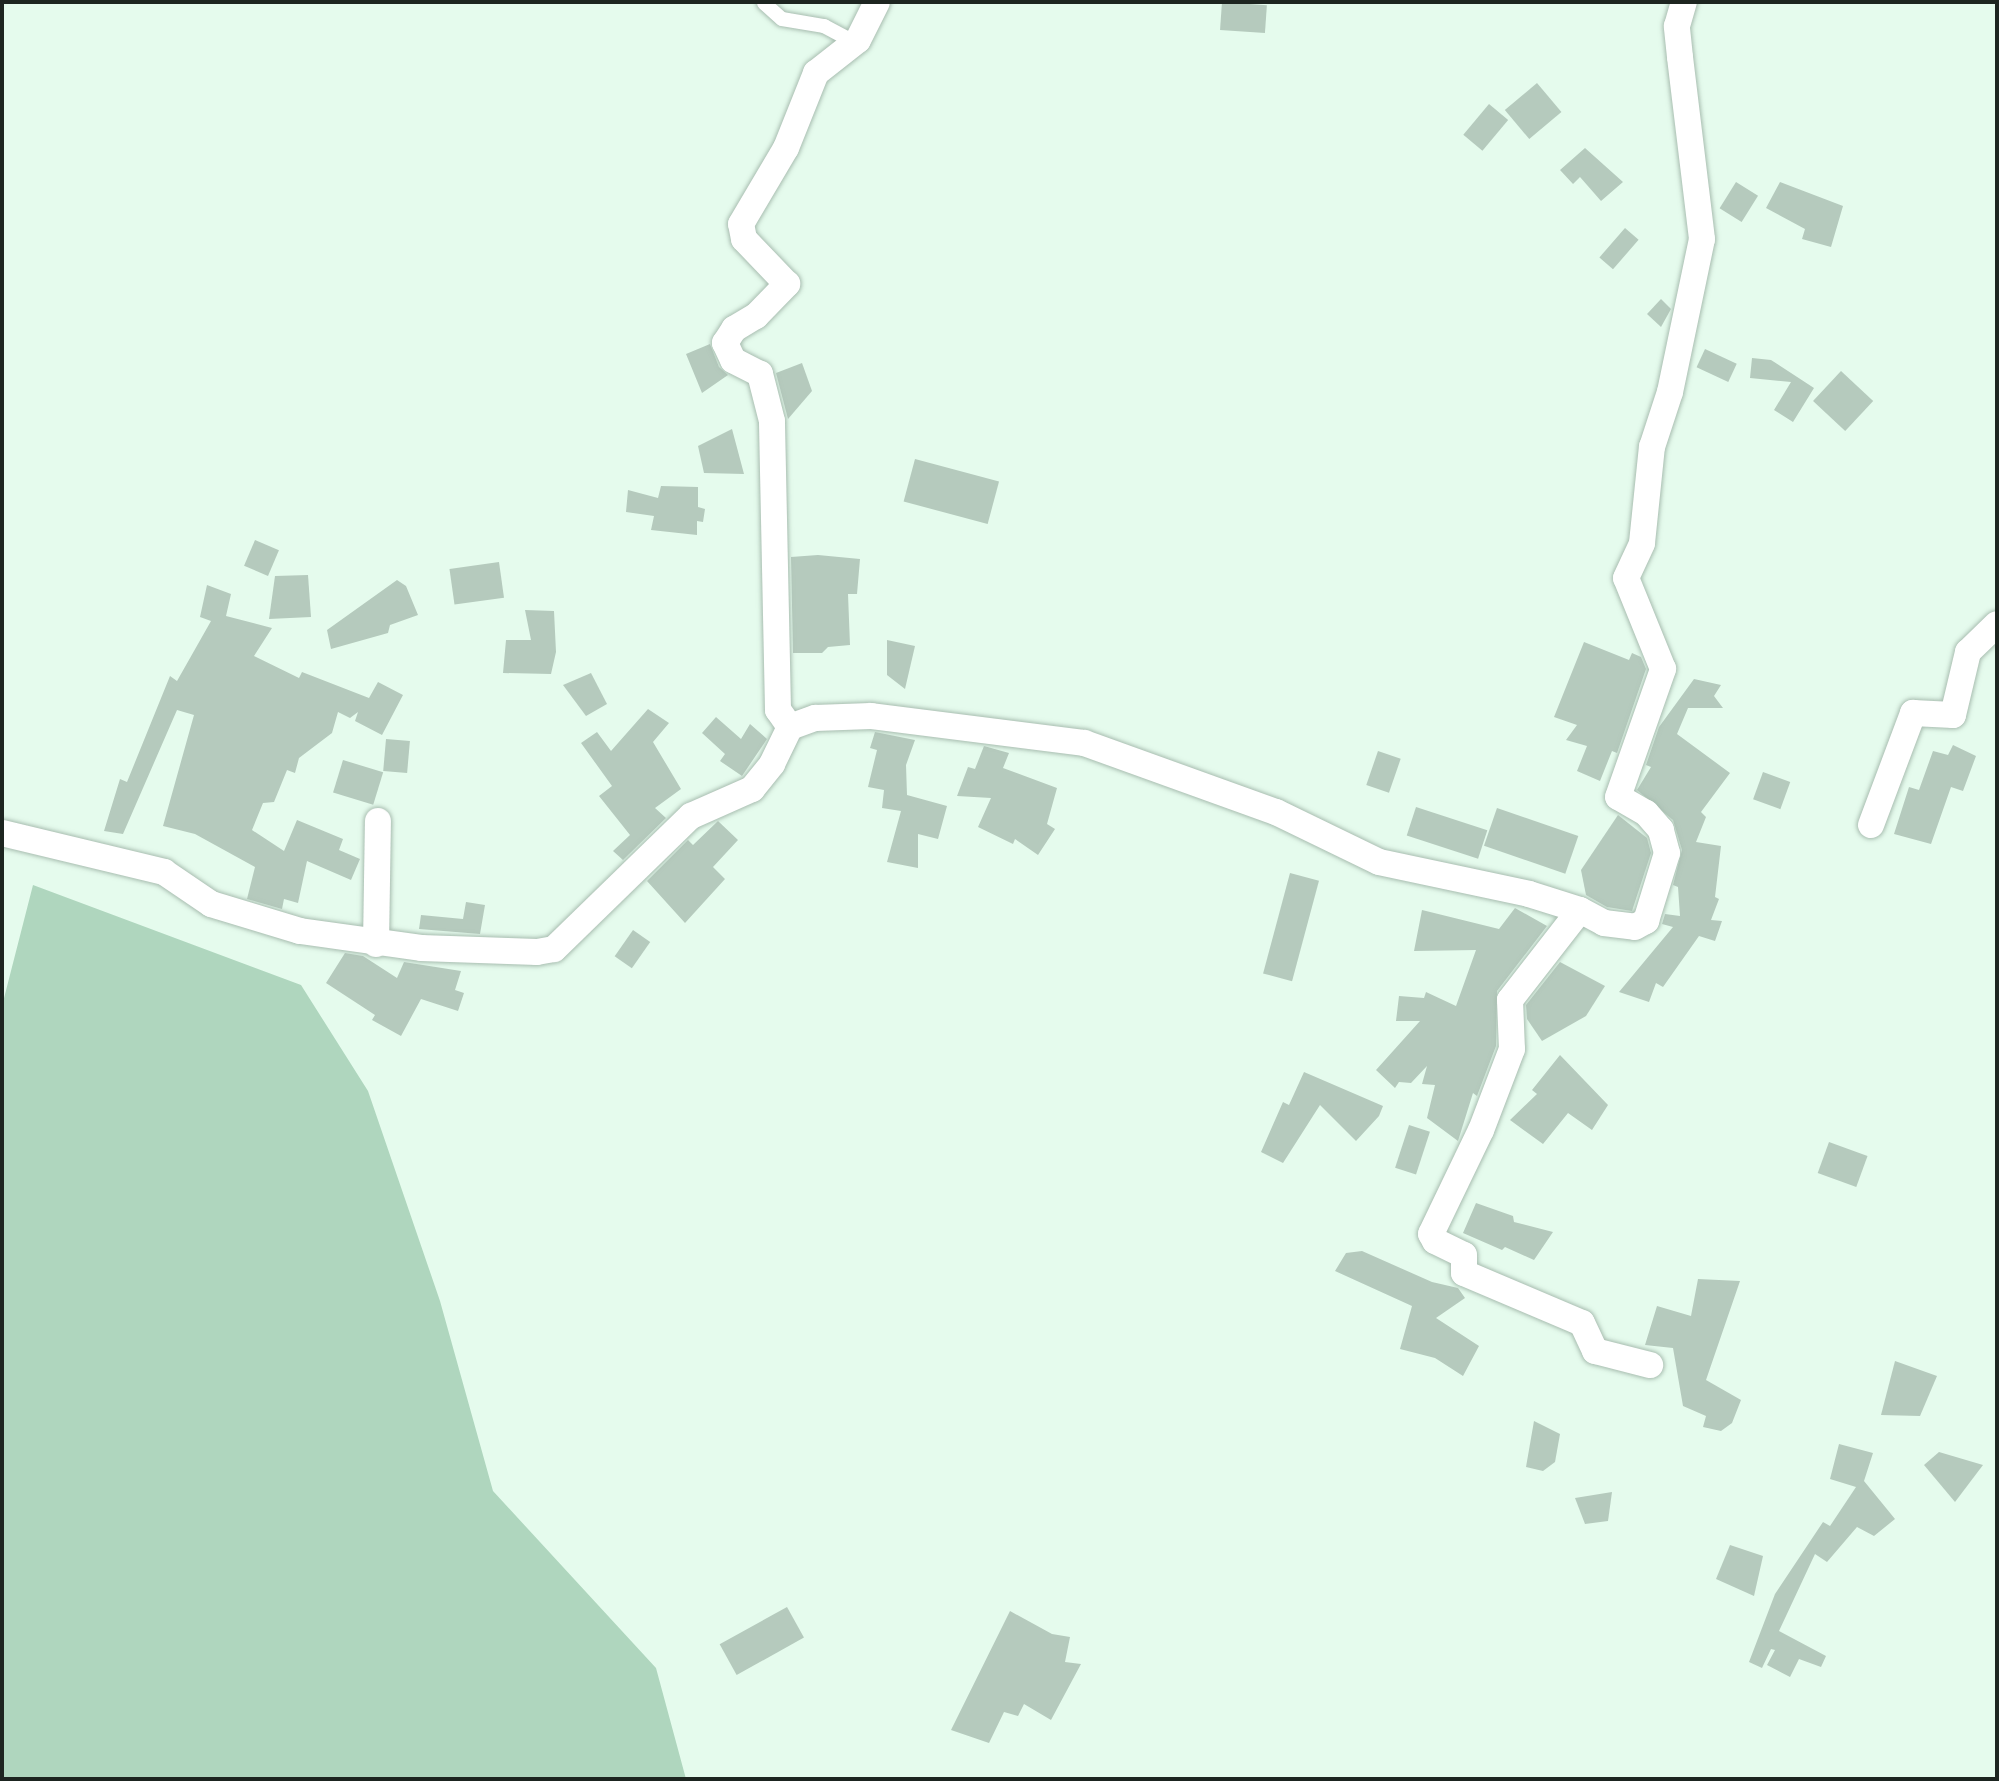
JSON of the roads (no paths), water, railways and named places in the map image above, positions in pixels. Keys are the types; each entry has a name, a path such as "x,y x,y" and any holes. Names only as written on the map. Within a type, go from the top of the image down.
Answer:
{"street":[{"path":"790,727 778,710 772,421 760,374 733,360 725,343 734,329 756,316 787,288 786,280 739,229 786,148 816,73 854,42 877,2"},
{"path":"2,833 164,873 211,904 252,920 376,944 554,950 691,816 752,789 772,764 790,727 815,718 871,716 1084,743 1276,812 1379,862 1529,894 1580,910 1604,923 1635,927 1646,921 1667,853 1661,830 1646,813 1618,797 1661,678 1660,654 1627,591 1626,578 1642,543 1652,447 1670,392 1702,239 1677,26 1684,2"},
{"path":"1871,825 1913,713 1953,715 1968,652 1997,624"},
{"path":"376,944 378,821"},
{"path":"1580,910 1510,1000 1512,1049 1481,1130 1431,1234 1434,1241 1464,1255 1464,1273 1579,1321 1595,1351 1650,1365"}],"lane":[{"path":"764,3 782,19 824,26 854,42"}]}
